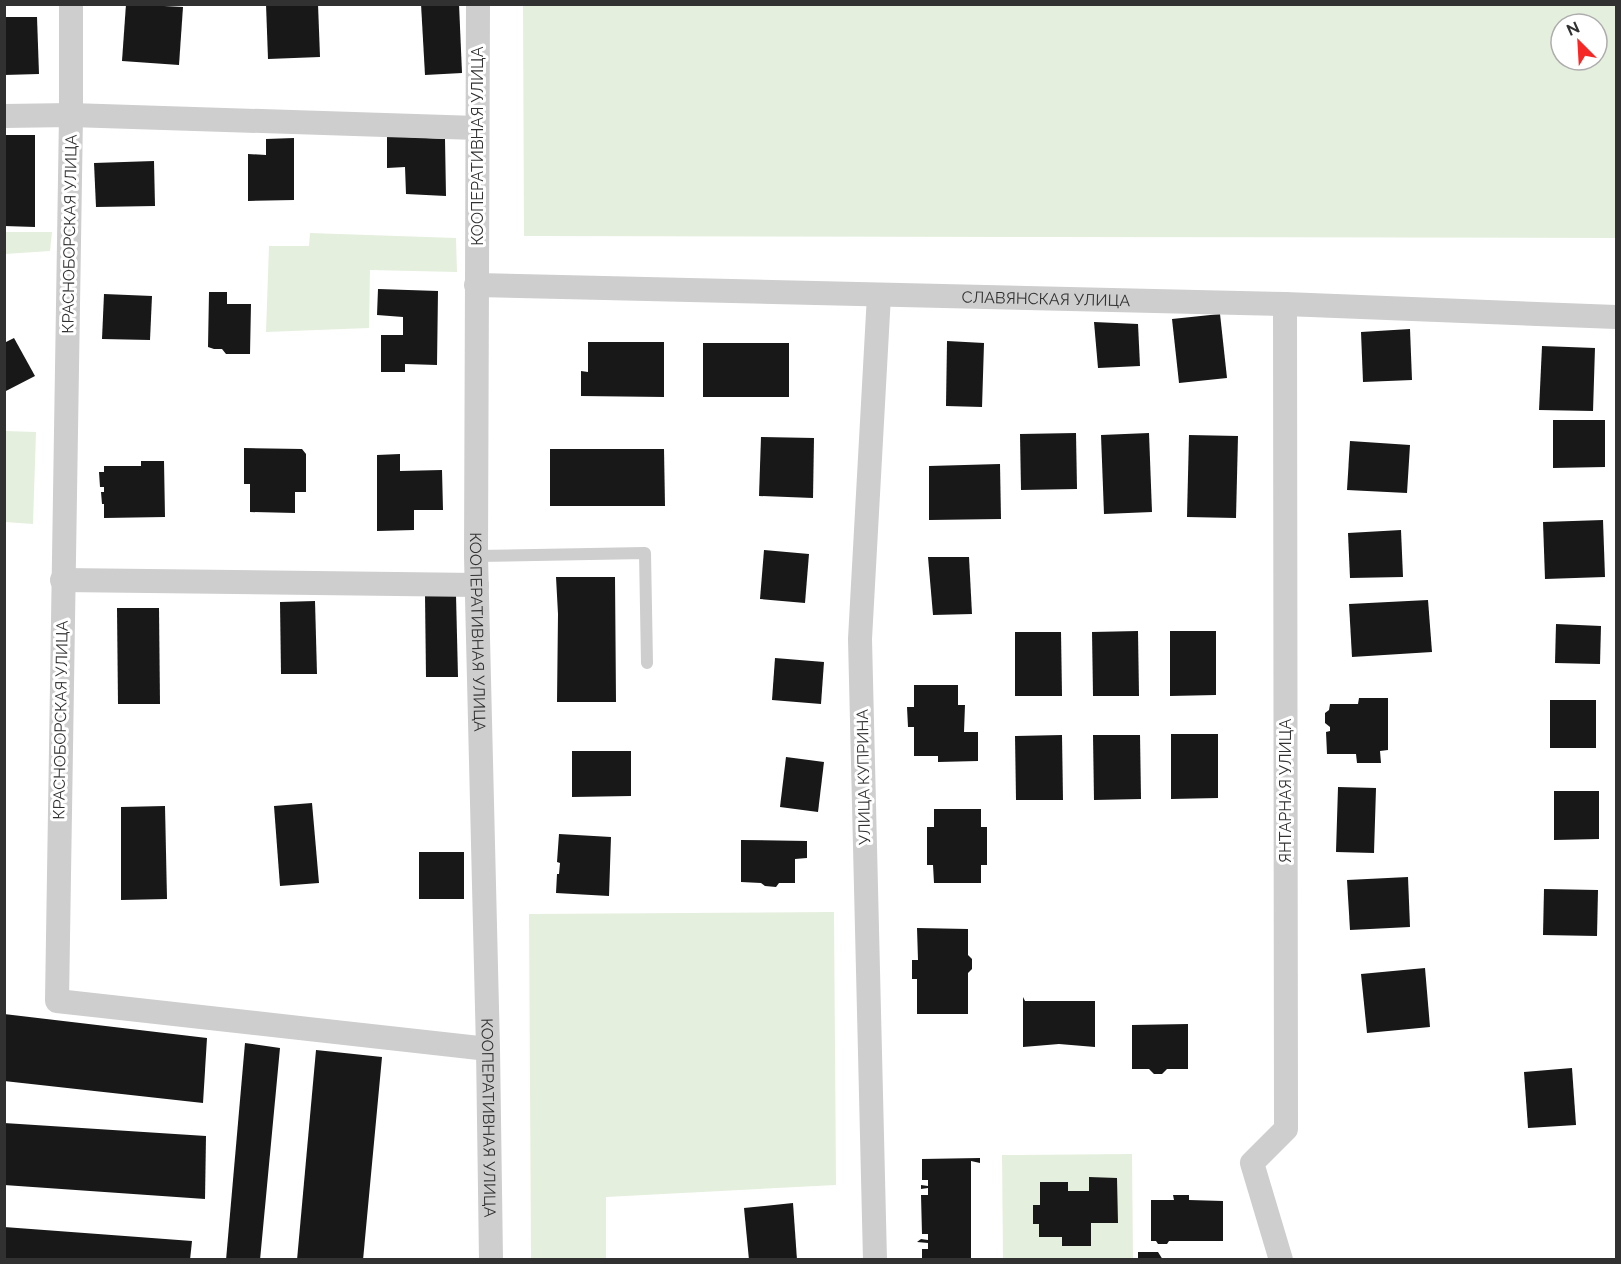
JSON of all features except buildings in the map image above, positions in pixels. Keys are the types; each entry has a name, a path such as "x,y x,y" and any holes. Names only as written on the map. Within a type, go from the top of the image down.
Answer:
{"street":[{"name":"КРАСНОБОРСКАЯ УЛИЦА","path":"70,4 71,115 57,1001 488,1048"},
{"name":"КООПЕРАТИВНАЯ УЛИЦА","path":"478,4 476,556 491,1260"},
{"path":"4,116 71,115 477,128"},
{"name":"СЛАВЯНСКАЯ УЛИЦА","path":"476,285 1285,304 1617,317"},
{"name":"УЛИЦА КУПРИНА","path":"875,1260 860,639 879,295"},
{"name":"ЯНТАРНАЯ УЛИЦА","path":"1281,1260 1252,1163 1286,1129 1285,304"},
{"path":"62,580 477,585"}],"lane":[{"path":"476,556 645,553 647,663"}],"green space":[{"path":"523,5 1616,5 1616,238 524,236"},
{"path":"5,232 52,232 50,251 5,254"},
{"path":"310,233 456,238 457,272 370,270 369,328 266,332 269,246 309,246"},
{"path":"5,431 36,432 33,524 5,522"},
{"path":"834,912 836,1185 606,1197 606,1259 531,1259 529,914"},
{"path":"1132,1154 1133,1259 1003,1259 1002,1155"}]}
